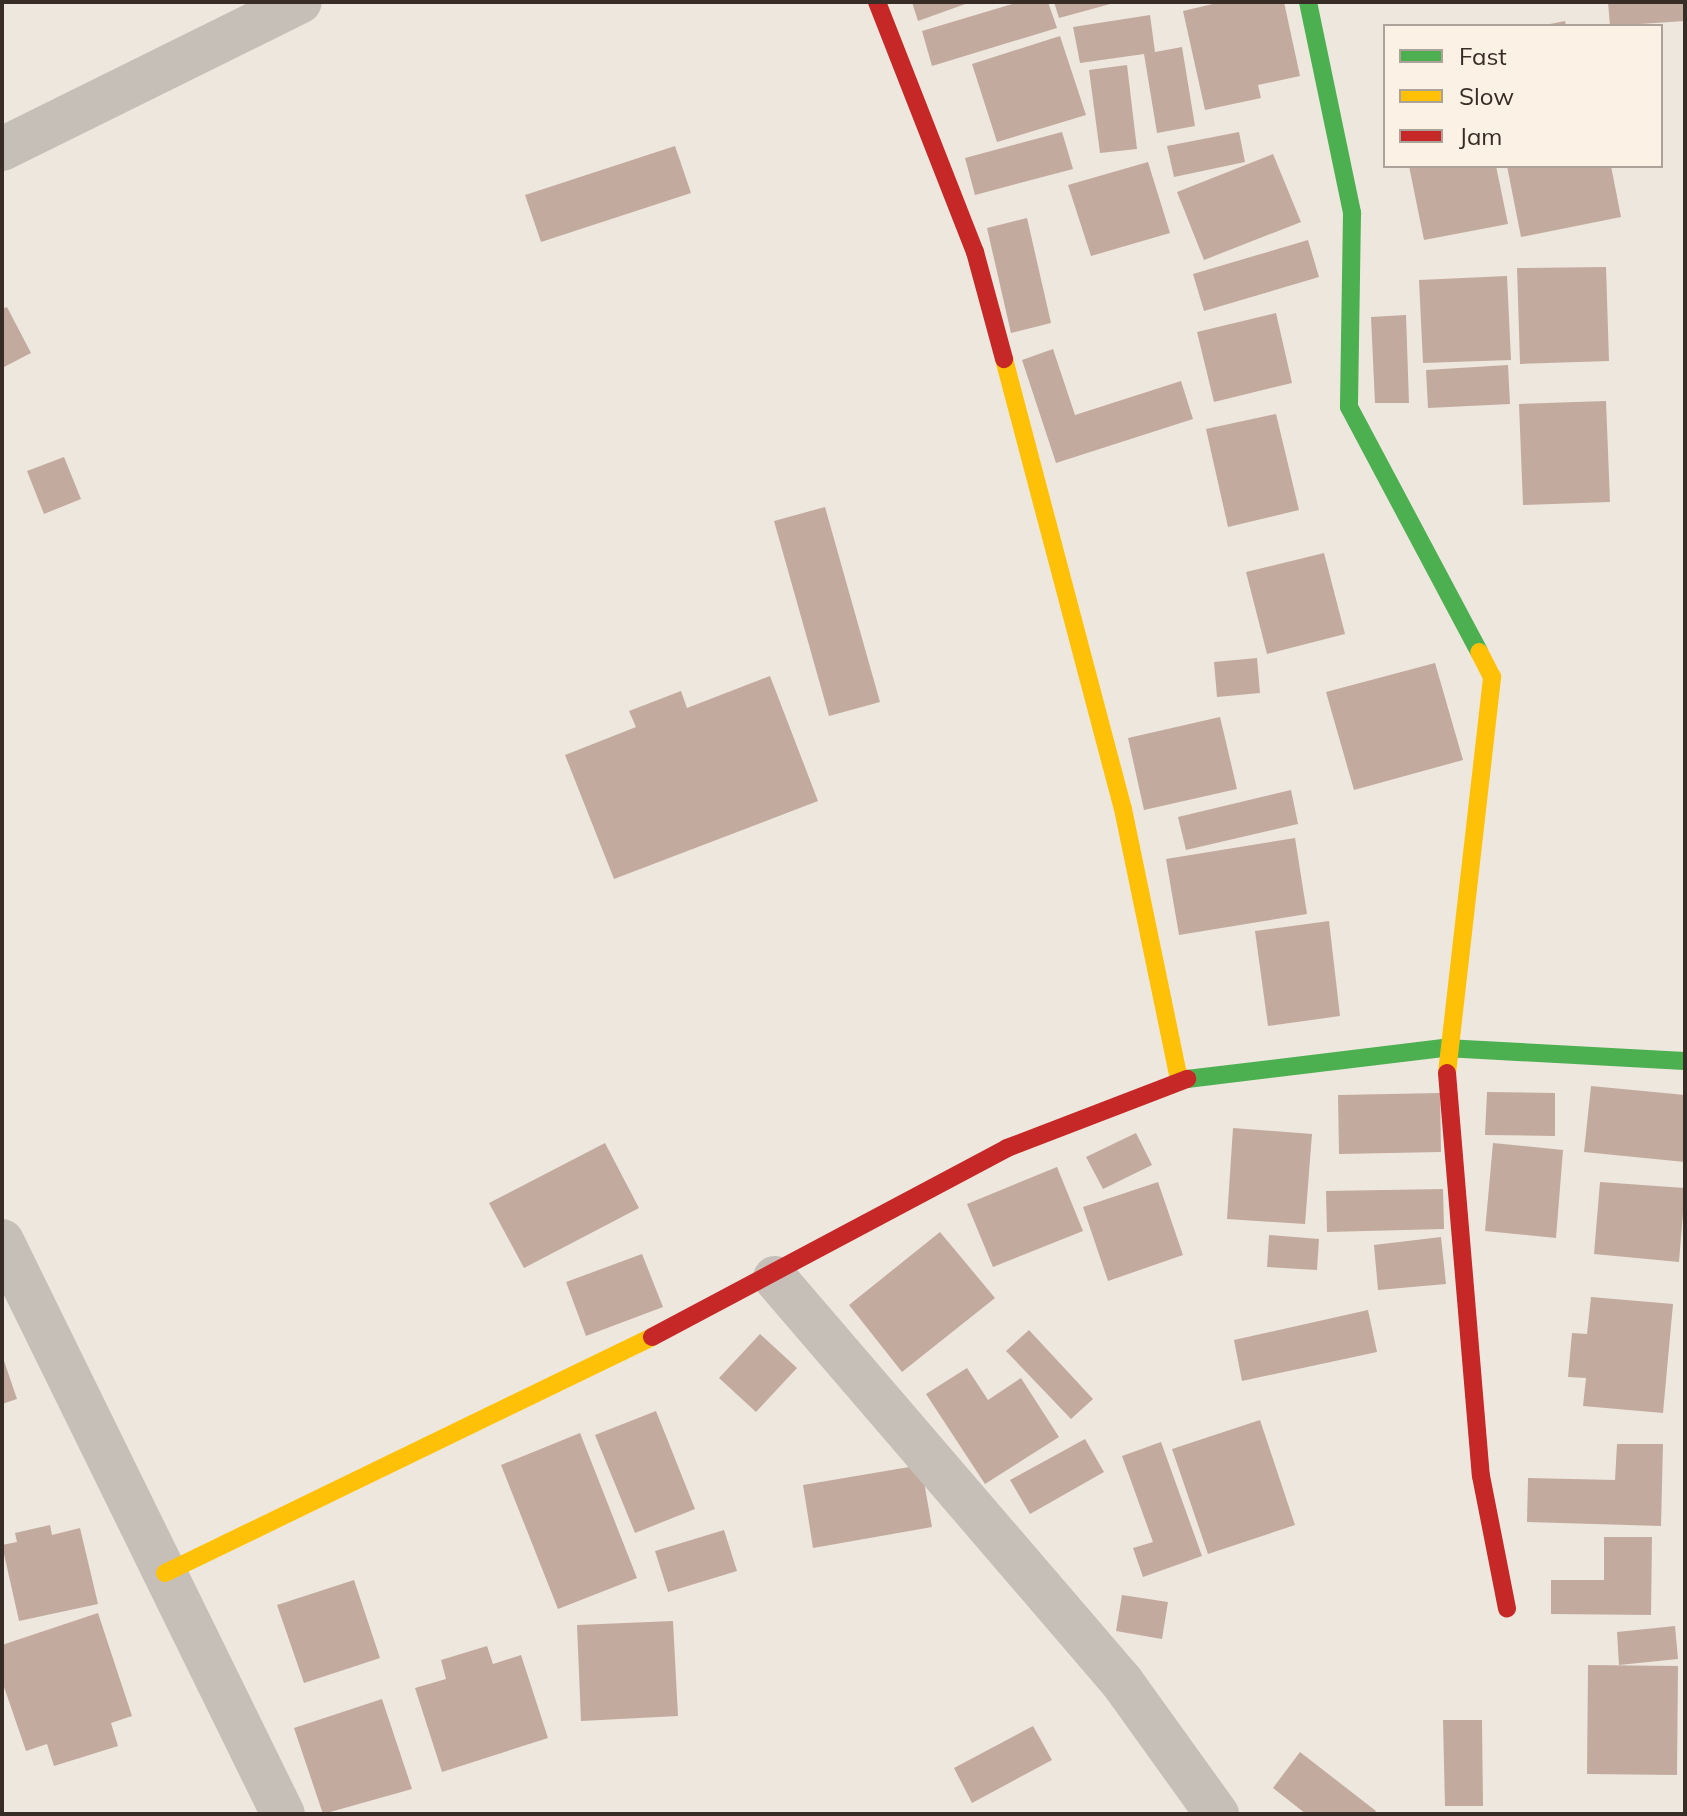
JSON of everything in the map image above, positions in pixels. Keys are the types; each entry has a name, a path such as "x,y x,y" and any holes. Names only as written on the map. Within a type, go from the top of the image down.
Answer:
{"street":[{"path":"2,149 300,2"},
{"path":"877,2 975,252 1123,809 1179,1080"},
{"path":"1308,2 1352,213 1349,407 1492,677 1445,1048 1481,1476 1507,1608"},
{"path":"165,1573 775,1278 1007,1148 1179,1080 1445,1048 1685,1061"},
{"path":"2,1241 283,1814"},
{"path":"775,1278 1122,1682 1217,1814"}],"building":[{"path":"912,2 971,2 918,21"},
{"path":"1019,2 1048,2 1057,28 932,66 922,31"},
{"path":"1054,2 1114,2 1114,3 1059,18"},
{"path":"1221,2 1284,2 1300,76 1258,85 1261,98 1205,110 1183,11"},
{"path":"1608,2 1685,2 1685,21 1610,24"},
{"path":"1150,15 1155,52 1182,47 1195,126 1157,133 1144,54 1080,63 1073,27"},
{"path":"1060,36 1086,115 997,142 972,64"},
{"path":"1127,65 1137,149 1100,153 1089,70"},
{"path":"1062,132 1073,169 975,195 965,158"},
{"path":"1239,132 1245,162 1174,177 1167,146"},
{"path":"675,146 691,193 541,242 525,195"},
{"path":"1273,154 1301,222 1204,260 1177,192"},
{"path":"1148,162 1170,233 1091,256 1068,185"},
{"path":"1409,168 1496,168 1508,224 1424,240"},
{"path":"1507,168 1611,168 1621,217 1521,237"},
{"path":"1027,218 1051,323 1011,333 987,228"},
{"path":"1308,240 1319,277 1204,311 1193,274"},
{"path":"1606,267 1609,361 1520,364 1517,268"},
{"path":"1507,276 1511,360 1423,363 1419,280"},
{"path":"7,307 31,353 2,368 2,309"},
{"path":"1276,313 1292,383 1214,402 1197,332"},
{"path":"1406,315 1409,403 1375,403 1371,317"},
{"path":"1053,349 1075,415 1181,381 1193,419 1056,463 1022,360"},
{"path":"1508,365 1510,404 1428,408 1426,370"},
{"path":"1606,401 1610,502 1523,505 1519,404"},
{"path":"1276,414 1299,510 1228,527 1206,429"},
{"path":"64,457 81,499 44,514 27,471"},
{"path":"825,507 880,702 829,716 774,521"},
{"path":"1324,553 1345,634 1267,654 1246,572"},
{"path":"1257,658 1260,693 1217,697 1214,662"},
{"path":"1435,663 1463,760 1354,790 1326,692"},
{"path":"770,676 818,801 614,879 565,755 636,727 629,711 681,691 687,708"},
{"path":"1220,717 1237,789 1144,810 1128,738"},
{"path":"1291,790 1298,824 1186,850 1178,817"},
{"path":"1295,838 1307,914 1179,935 1166,859"},
{"path":"1329,921 1340,1016 1268,1026 1255,931"},
{"path":"1591,1086 1685,1095 1685,1162 1584,1152"},
{"path":"1487,1092 1555,1093 1555,1136 1485,1135"},
{"path":"1440,1093 1441,1152 1339,1154 1338,1095"},
{"path":"1233,1128 1312,1134 1305,1224 1227,1219"},
{"path":"1136,1133 1152,1165 1103,1189 1086,1157"},
{"path":"605,1143 639,1208 524,1268 489,1203"},
{"path":"1493,1143 1563,1150 1556,1238 1485,1231"},
{"path":"1057,1167 1083,1231 993,1267 967,1204"},
{"path":"1158,1182 1183,1255 1108,1281 1083,1207"},
{"path":"1600,1182 1685,1188 1679,1262 1594,1254"},
{"path":"1443,1189 1444,1229 1327,1232 1326,1191"},
{"path":"940,1232 995,1298 902,1372 849,1305"},
{"path":"1269,1235 1319,1239 1317,1270 1267,1267"},
{"path":"1441,1237 1446,1284 1378,1290 1374,1245"},
{"path":"642,1254 663,1307 586,1336 566,1282"},
{"path":"1591,1297 1673,1304 1663,1413 1583,1406 1586,1378 1568,1377 1572,1333 1587,1334"},
{"path":"1368,1310 1377,1352 1242,1381 1234,1340"},
{"path":"1029,1330 1093,1399 1071,1419 1006,1351"},
{"path":"760,1334 797,1368 756,1412 719,1378"},
{"path":"2,1355 17,1399 2,1404"},
{"path":"967,1368 988,1400 1021,1378 1059,1437 985,1484 926,1394"},
{"path":"656,1411 695,1509 635,1533 595,1435"},
{"path":"1260,1420 1295,1525 1208,1554 1172,1449"},
{"path":"580,1433 637,1578 558,1609 501,1465"},
{"path":"1085,1439 1104,1472 1030,1514 1010,1480"},
{"path":"1161,1442 1202,1556 1143,1577 1133,1548 1153,1542 1122,1456"},
{"path":"1617,1444 1663,1444 1661,1526 1527,1522 1528,1478 1615,1480"},
{"path":"921,1465 932,1527 813,1548 803,1485"},
{"path":"50,1525 52,1535 80,1528 98,1604 19,1621 2,1545 17,1542 15,1533"},
{"path":"724,1530 737,1571 668,1592 655,1551"},
{"path":"1604,1537 1652,1537 1651,1615 1551,1614 1551,1580 1604,1580"},
{"path":"354,1580 380,1658 304,1683 277,1605"},
{"path":"1122,1595 1168,1602 1162,1639 1116,1631"},
{"path":"98,1613 132,1716 111,1723 118,1746 54,1766 47,1744 26,1751 2,1681 2,1645"},
{"path":"673,1621 678,1716 581,1721 577,1625"},
{"path":"1675,1626 1678,1659 1619,1665 1617,1632"},
{"path":"487,1646 493,1664 521,1655 548,1738 442,1772 415,1688 446,1679 441,1660"},
{"path":"1588,1665 1678,1666 1677,1775 1587,1774"},
{"path":"382,1699 412,1789 323,1814 294,1728"},
{"path":"1443,1720 1482,1720 1483,1806 1445,1806"},
{"path":"1033,1726 1052,1760 972,1803 954,1768"},
{"path":"1300,1752 1376,1811 1374,1814 1306,1814 1273,1788"}],"traffic: fast":[{"path":"1308,2 1352,213 1349,407 1479,652"},
{"path":"1187,1079 1445,1048 1685,1061"}],"traffic: slow":[{"path":"1004,359 1123,809 1179,1080"},
{"path":"1447,1073 1492,677 1479,652"},
{"path":"165,1573 652,1337"}],"traffic: jam":[{"path":"877,2 975,252 1004,359"},
{"path":"1447,1073 1481,1476 1507,1608"},
{"path":"652,1337 1007,1148 1187,1079"}]}
